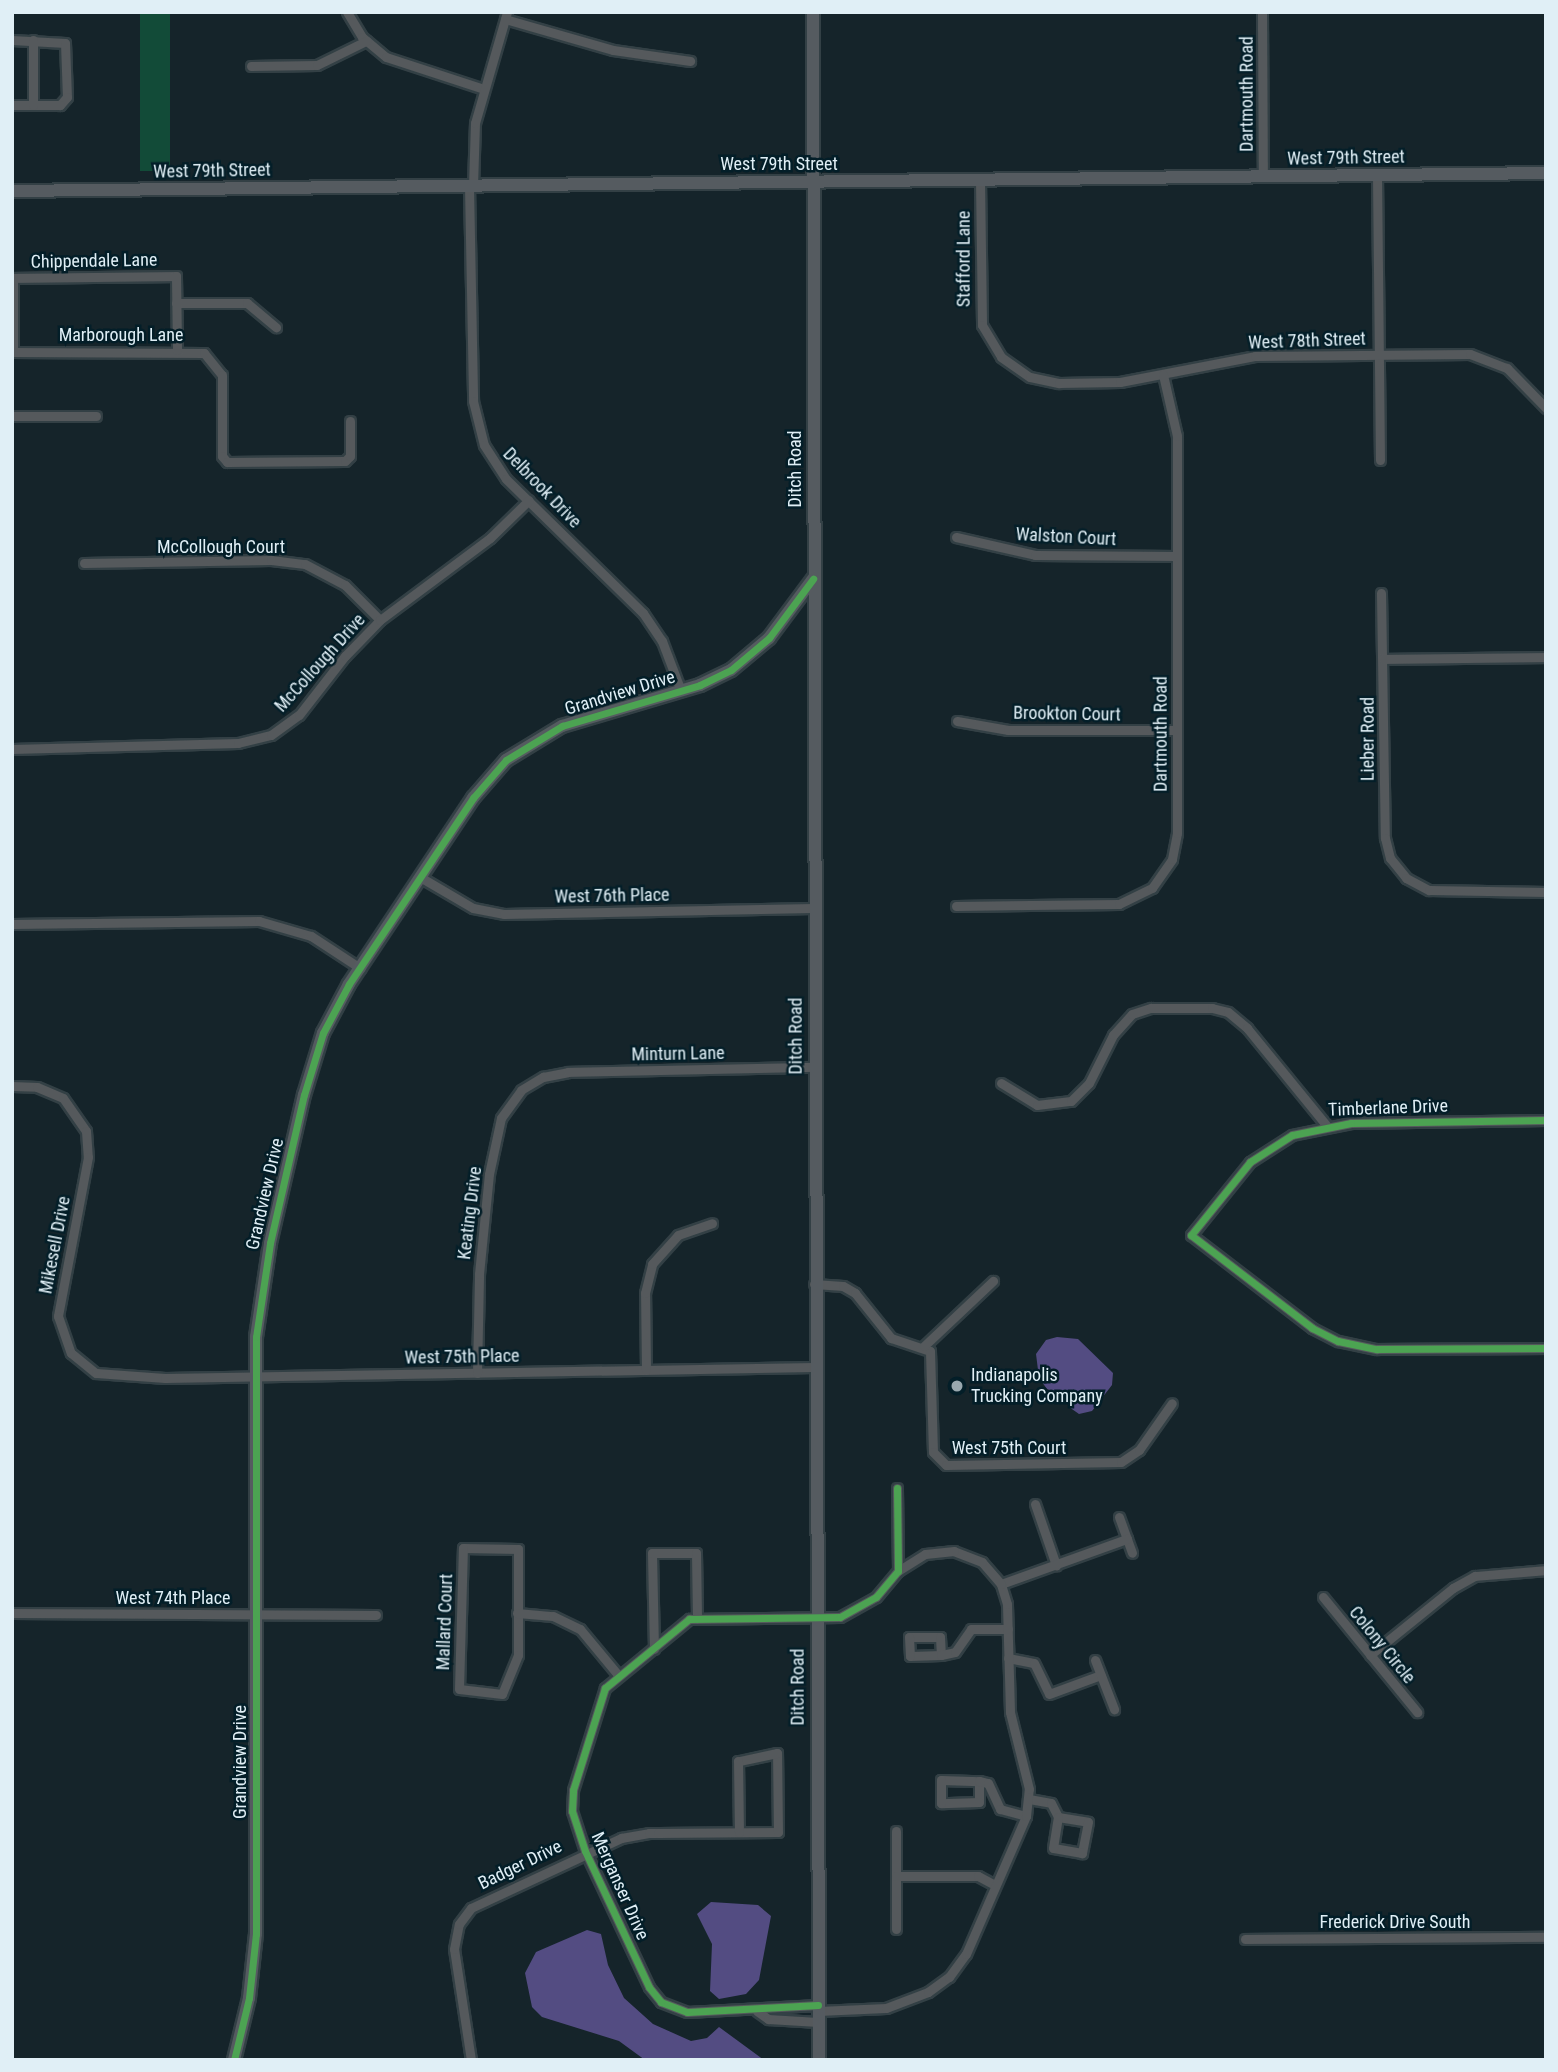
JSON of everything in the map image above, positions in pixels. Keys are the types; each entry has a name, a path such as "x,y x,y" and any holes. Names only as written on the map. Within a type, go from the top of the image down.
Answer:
{"main road":[{"name":"Ditch Road","path":"813,12 813,1067 819,2060"},
{"name":"West 79th Street","path":"12,191 1546,173"},
{"name":"Grandview Drive","path":"234,2060 249,1998 255,1943 255,1376 264,1273 304,1095 323,1033 360,968 482,786 518,751 562,726 681,691 731,670 759,648 813,579"}],"street":[{"path":"347,12 366,41 401,63 484,89"},
{"name":"Dartmouth Road","path":"1262,12 1263,176"},
{"path":"506,16 612,50 690,61"},
{"name":"Delbrook Drive","path":"506,16 484,89 473,139 471,186 475,416 491,459 643,613 662,641 681,691"},
{"path":"12,40 60,40 66,47 66,101 12,105"},
{"path":"33,40 33,105"},
{"path":"251,66 317,65 366,41"},
{"path":"1377,175 1380,460"},
{"name":"Stafford Lane","path":"980,180 979,302 987,336"},
{"name":"Chippendale Lane","path":"13,352 13,278 176,276 177,350"},
{"path":"176,303 247,303 276,327"},
{"name":"West 78th Street","path":"987,336 1012,367 1049,382 1120,382 1255,356 1480,356 1514,374 1546,408"},
{"name":"Marborough Lane","path":"13,352 177,350 204,353 221,371 222,456 227,462 345,461 350,456 350,421"},
{"name":"Dartmouth Road","path":"956,906 1109,906 1134,900 1152,888 1168,868 1175,849 1177,436 1163,375"},
{"path":"12,416 96,416"},
{"name":"McCollough Drive","path":"12,749 238,743 271,735 299,715 345,656 380,620 490,538 529,500"},
{"name":"Walston Court","path":"956,537 1035,555 1177,556"},
{"name":"McCollough Court","path":"84,563 271,560 305,564 345,585 380,620"},
{"name":"Lieber Road","path":"1381,593 1385,838 1390,858 1406,878 1441,893 1546,892"},
{"path":"1384,659 1546,657"},
{"name":"Brookton Court","path":"957,721 1008,730 1177,730"},
{"name":"West 76th Place","path":"420,877 473,908 505,914 813,908"},
{"path":"12,924 258,921 311,936 360,968"},
{"path":"1001,1083 1037,1105 1071,1101 1089,1083 1112,1035 1132,1014 1151,1008 1212,1008 1241,1021 1326,1125"},
{"name":"Minturn Lane","path":"543,1077 568,1072 813,1067"},
{"name":"Keating Drive","path":"477,1373 480,1249 498,1130 512,1100 543,1077"},
{"name":"Mikesell Drive","path":"12,1086 37,1087 66,1101 85,1126 89,1152 59,1307 59,1327 75,1357 111,1377"},
{"name":"Timberlane Drive","path":"1546,1120 1326,1125 1292,1135 1250,1162 1191,1235 1312,1328 1352,1345 1387,1349 1546,1348"},
{"path":"646,1370 645,1293 652,1265 678,1235 712,1223"},
{"path":"814,1284 843,1286 855,1293 891,1338 924,1346 993,1281"},
{"name":"West 75th Court","path":"924,1346 932,1358 933,1452 946,1465 1121,1462 1139,1450 1172,1402"},
{"name":"West 75th Place","path":"111,1377 814,1367"},
{"path":"897,1488 898,1571"},
{"path":"1035,1504 1056,1565"},
{"path":"1119,1517 1132,1553"},
{"path":"1001,1584 1127,1539"},
{"name":"Mallard Court","path":"463,1548 518,1549 517,1613 518,1655 502,1694 458,1689 463,1548"},
{"path":"654,1649 652,1553 696,1553 697,1619 850,1615 869,1604 898,1571 925,1554 954,1551 982,1562 1001,1584 1008,1629 1010,1712 1028,1774 1029,1799 1026,1816 993,1884 966,1954 948,1978 928,1992 886,2008 818,2013"},
{"path":"1370,1655 1449,1591 1475,1576 1546,1570"},
{"name":"Colony Circle","path":"1323,1597 1417,1712"},
{"name":"West 74th Place","path":"12,1613 376,1615"},
{"path":"517,1613 552,1616 576,1626 595,1642 618,1675"},
{"name":"Merganser Drive","path":"697,1619 689,1619 618,1675 600,1699 574,1783 572,1811 585,1851 657,1999 687,2012 757,2011 771,2005 818,2013"},
{"path":"941,1655 955,1652 971,1629 1008,1629"},
{"path":"1008,1658 1034,1663 1049,1694 1101,1675"},
{"path":"1094,1660 1114,1709"},
{"name":"Badger Drive","path":"471,2060 454,1959 459,1924 481,1901 585,1851 649,1833 778,1832 777,1753 738,1761 739,1832"},
{"path":"979,1781 979,1802 941,1803 941,1780 979,1781 988,1783 1000,1809 1026,1816"},
{"path":"1029,1799 1051,1803 1058,1817 1053,1849 1082,1853 1088,1822 1058,1817"},
{"path":"896,1831 896,1929"},
{"path":"896,1876 978,1876 993,1884"},
{"name":"Frederick Drive South","path":"1245,1939 1546,1937"},
{"name":"Merganser Drive","path":"757,2011 768,2019 818,2013"}],"green space":[{"path":"140,12 170,12 170,171 140,171"}],"shaded area":[{"path":"1057,1337 1078,1339 1113,1373 1112,1385 1092,1411 1079,1414 1069,1407 1065,1396 1047,1389 1039,1378 1036,1354 1046,1340"},
{"path":"711,1902 758,1905 771,1916 759,1980 746,1994 719,1999 710,1991 712,1944 697,1914"},
{"path":"587,1930 601,1934 608,1965 624,1998 653,2024 691,2041 707,2038 719,2027 764,2060 645,2060 619,2041 542,2017 532,2007 525,1973 536,1952"}],"cycle path":[{"path":"234,2060 249,1998 256,1934 256,1337 270,1243 304,1095 323,1033 349,984 473,798 506,760 562,726 700,685 731,670 769,638 813,579"},
{"path":"1546,1120 1351,1123 1292,1135 1250,1162 1191,1235 1312,1328 1338,1341 1377,1349 1546,1348"},
{"path":"818,2005 687,2012 661,2002 649,1987 585,1851 572,1811 573,1790 605,1688 689,1619 840,1617 876,1597 898,1571 897,1488"}],"place":[{"name":"Indianapolis Trucking Company","path":"957,1386"}]}
